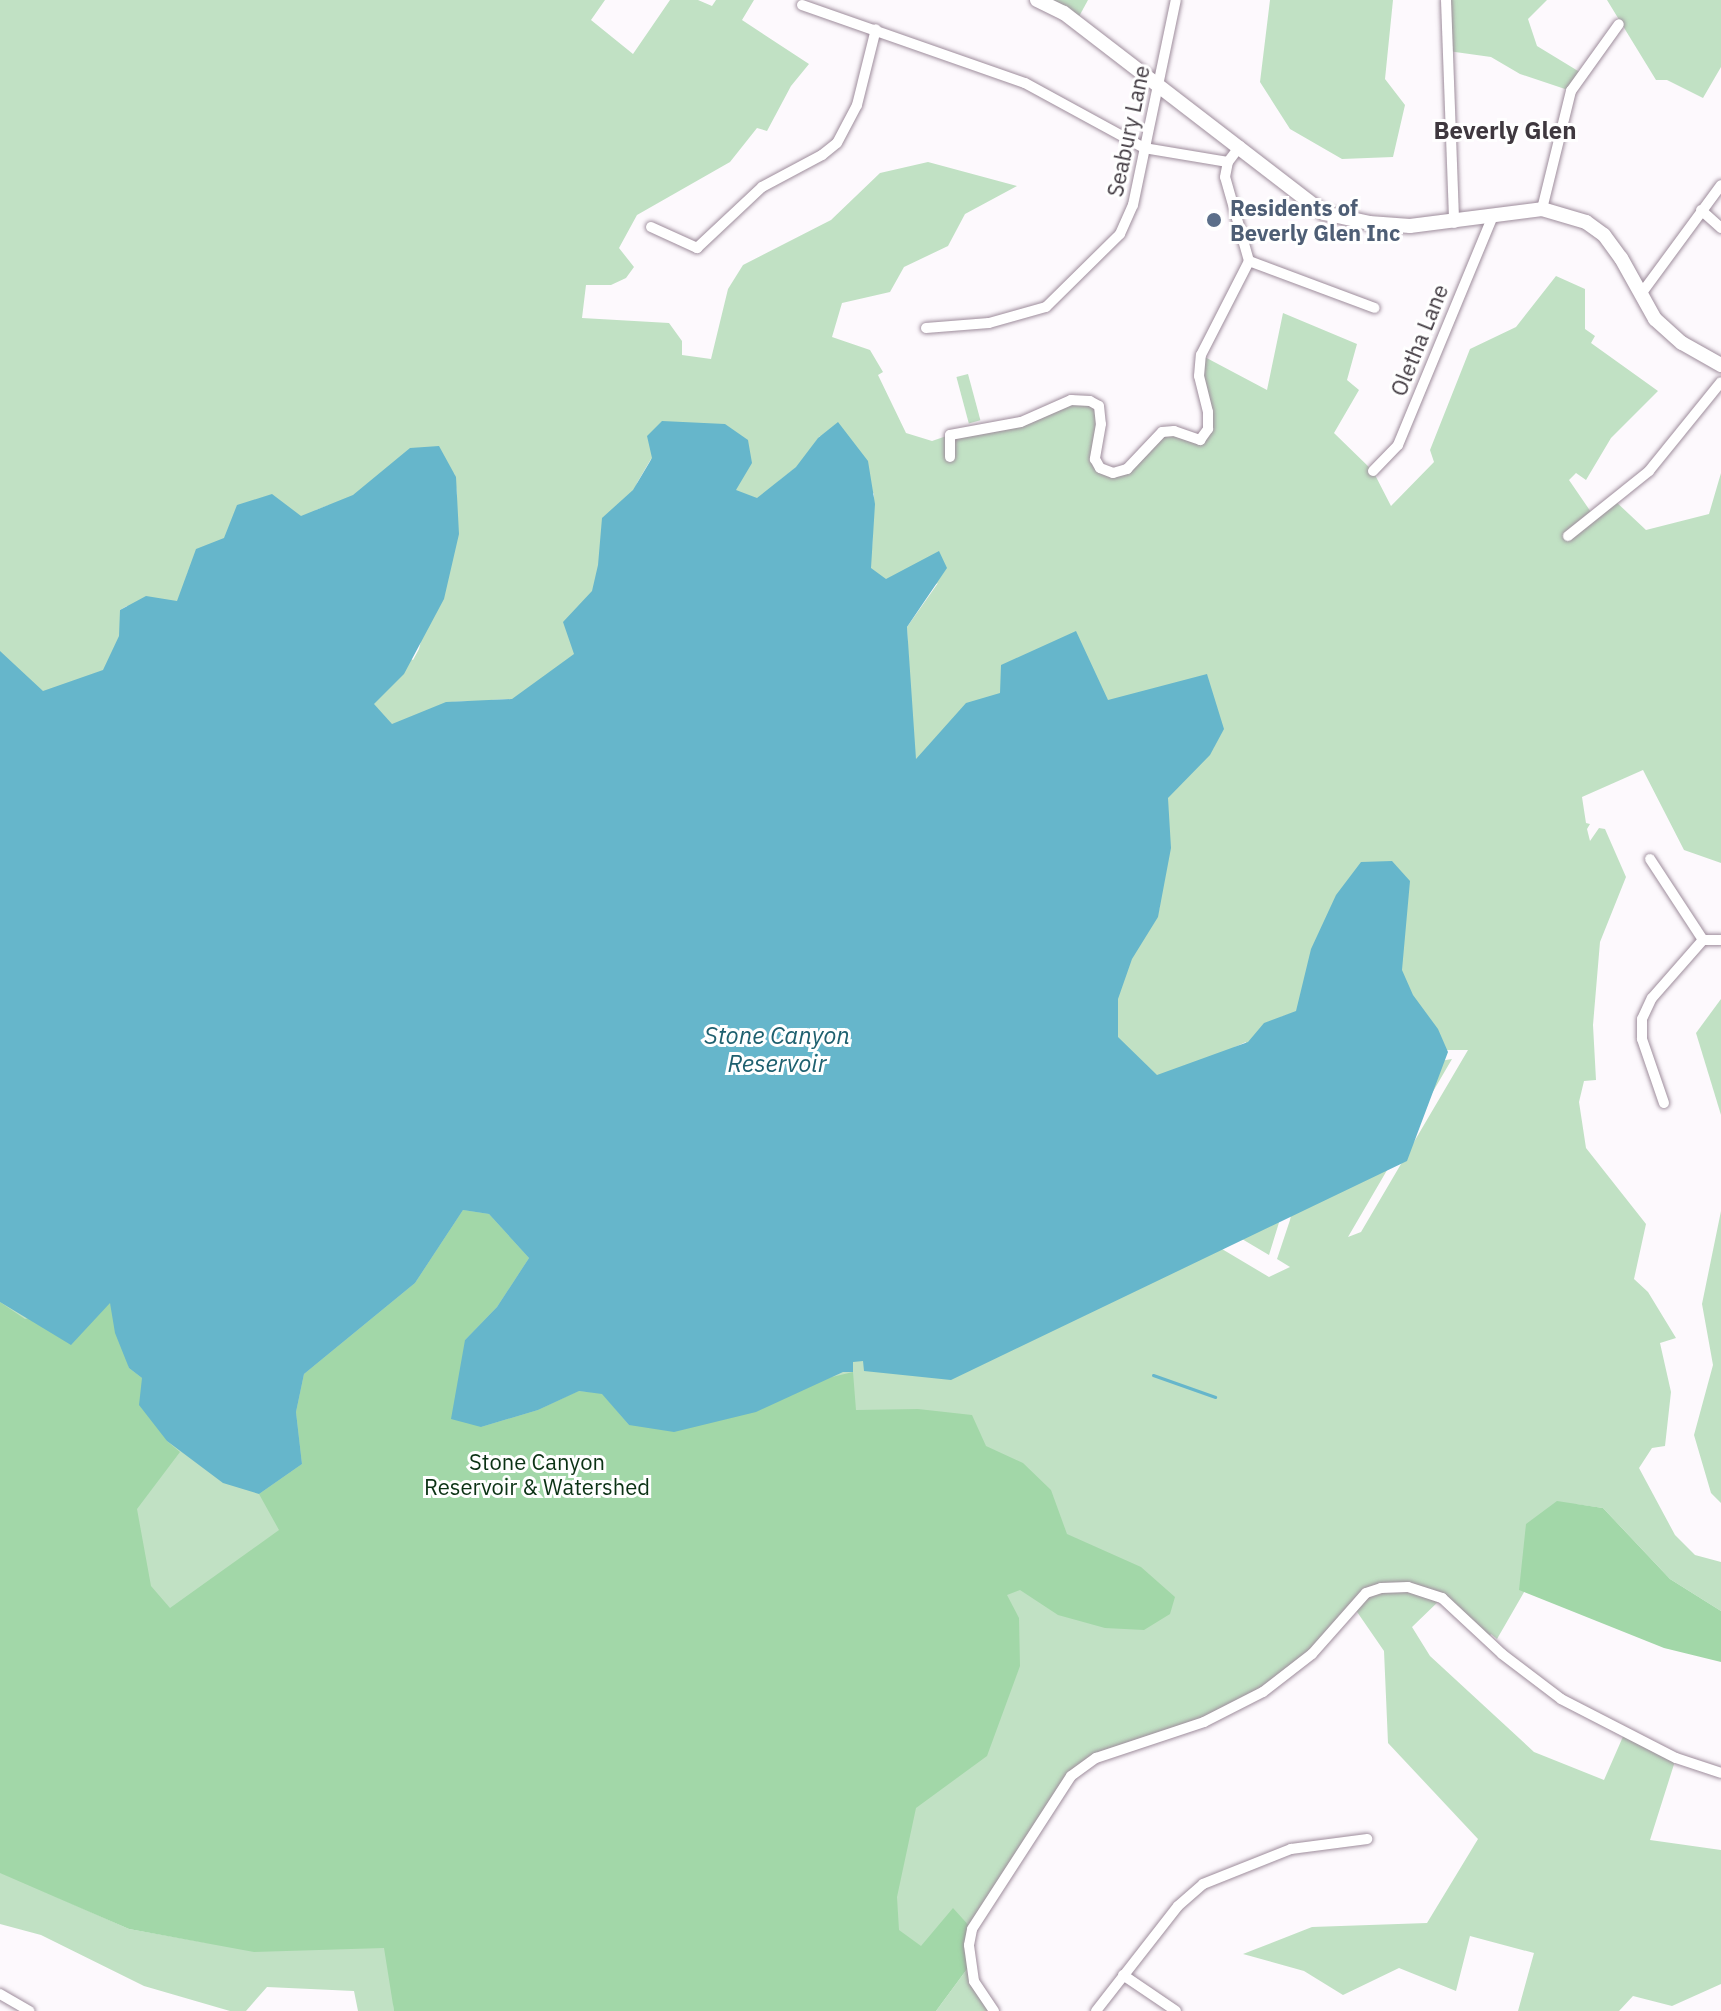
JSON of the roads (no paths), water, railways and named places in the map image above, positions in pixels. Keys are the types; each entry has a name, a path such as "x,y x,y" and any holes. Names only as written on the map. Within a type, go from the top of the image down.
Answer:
{"main road":[{"path":"1037,0 1064,13 1324,213 1369,223 1410,226 1454,223 1542,209 1586,222 1604,235 1655,319 1704,358 1721,365"}],"street":[{"name":"Seabury Lane","path":"926,328 989,323 1035,311 1057,299 1128,221 1160,85 1176,0"},
{"path":"1446,0 1454,223"},
{"path":"802,5 1025,83 1144,148 1228,162"},
{"path":"1542,209 1571,91 1619,24"},
{"path":"651,227 697,248 762,187 822,155 837,143 857,105 876,29"},
{"path":"950,457 950,435 967,429 1021,422 1071,400 1090,401 1099,406 1101,424 1095,459 1100,468 1113,473 1127,469 1162,432 1174,431 1200,440 1208,429 1199,376 1201,355 1249,261 1225,177 1228,162 1240,146"},
{"path":"1641,294 1721,185"},
{"path":"1701,210 1721,228"},
{"name":"Oletha Lane","path":"1373,471 1398,445 1492,218"},
{"path":"1249,261 1375,308"},
{"path":"1568,536 1649,471 1721,382"},
{"path":"1650,859 1703,940"},
{"path":"1664,1103 1642,1039 1642,1019 1652,998 1703,940 1721,940"},
{"path":"994,2011 981,1994 972,1973 969,1945 972,1929 1071,1776 1096,1758 1204,1722 1263,1692 1312,1654 1366,1593 1381,1588 1408,1587 1442,1598 1502,1654 1561,1699 1676,1758 1721,1773"},
{"path":"1096,2011 1178,1906 1203,1884 1291,1849 1367,1839"},
{"path":"1123,1975 1176,2011"},
{"path":"0,1994 30,2011"}],"water":[{"name":"Stone Canyon Reservoir","path":"662,421 725,424 748,440 752,463 736,490 757,498 796,467 818,438 838,422 868,461 875,504 871,568 886,579 939,551 947,568 907,627 916,759 966,703 1000,693 1001,665 1076,631 1108,700 1207,674 1224,729 1210,755 1168,798 1171,848 1158,917 1132,959 1118,999 1118,1037 1157,1075 1248,1042 1264,1023 1296,1011 1311,949 1336,895 1361,862 1392,861 1410,881 1402,970 1413,995 1438,1029 1448,1052 1407,1161 951,1380 864,1371 863,1361 853,1362 853,1372 843,1372 756,1412 674,1432 629,1425 602,1394 579,1391 538,1410 481,1427 451,1419 465,1340 497,1307 529,1258 489,1214 463,1210 415,1283 304,1374 296,1412 302,1464 259,1494 223,1483 167,1441 139,1405 142,1378 129,1368 115,1333 110,1303 71,1345 0,1302 0,651 43,691 103,670 119,636 120,610 146,596 177,601 196,549 224,538 237,505 272,494 301,516 353,495 410,448 439,446 456,477 459,534 444,599 404,674 374,704 392,724 446,702 512,699 574,654 563,622 592,591 598,565 602,518 633,490 652,458 647,436"}],"waterway":[{"path":"1153,1375 1215,1397"}],"place":[{"name":"Residents of Beverly Glen Inc","path":"1214,220"}],"district":[{"name":"Beverly Glen","path":"1505,131"}],"park label":[{"name":"Stone Canyon Reservoir & Watershed","path":"537,1474"}]}
